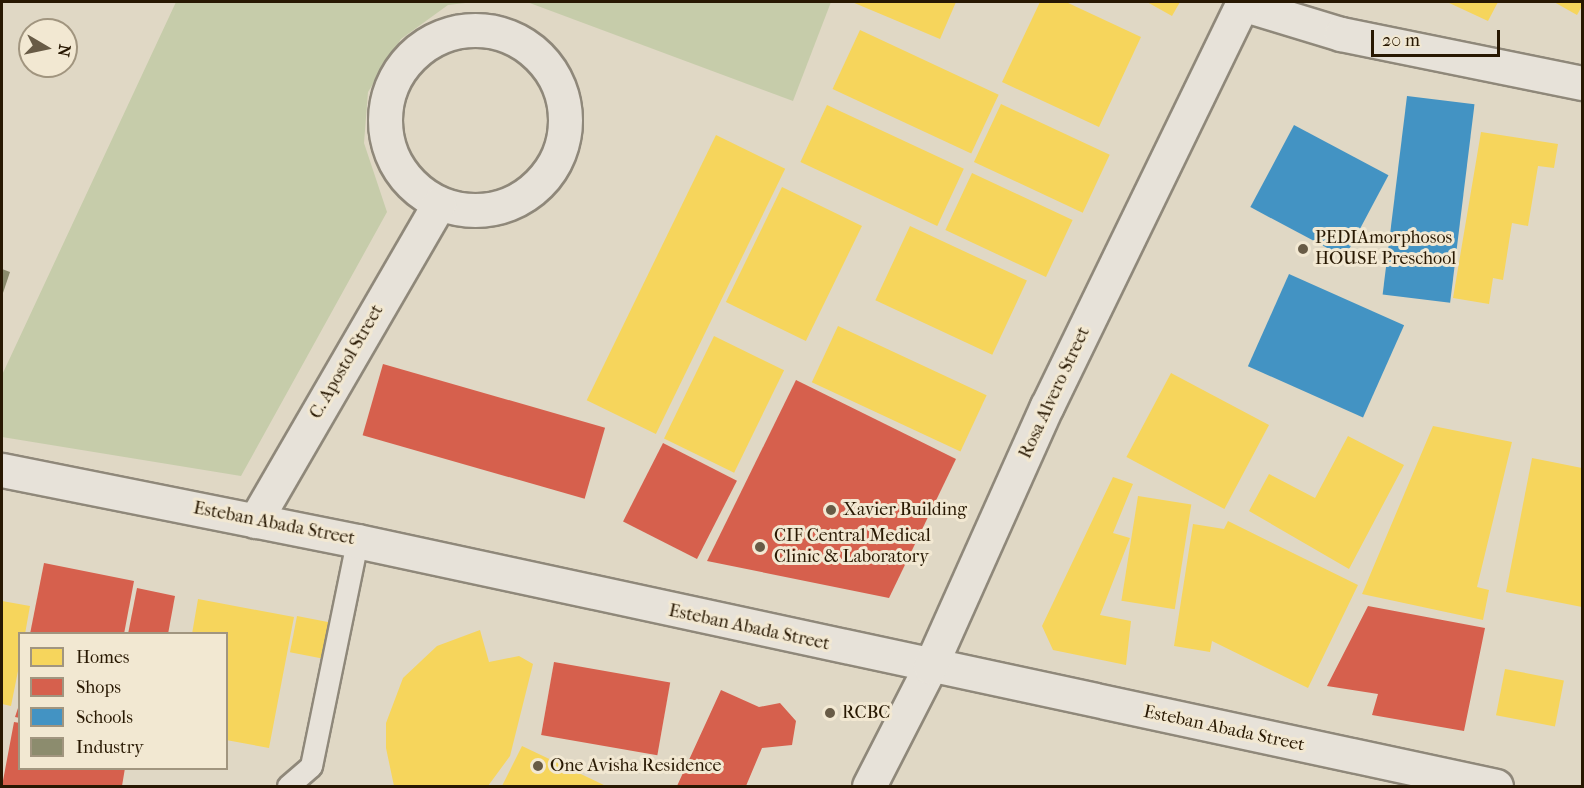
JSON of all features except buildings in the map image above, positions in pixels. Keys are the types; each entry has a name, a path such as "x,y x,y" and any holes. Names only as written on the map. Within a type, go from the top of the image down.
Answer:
{"street":[{"path":"1243,3 1331,32 1582,83"},
{"name":"Rosa Alvero Street","path":"869,786 930,667 1047,406 1243,3"},
{"path":"476,29 506,34 533,50 552,72 563,98 566,127 559,154 544,180 522,198 496,209 467,211 440,204 413,187 395,162 386,133 386,102 398,73 418,49 446,34 476,29"},
{"name":"C. Apostol Street","path":"255,521 440,204"},
{"name":"Esteban Abada Street","path":"2,470 357,540 930,667 1496,786"}],"lane":[{"path":"288,786 311,766 357,540"}],"green space":[{"path":"176,2 474,2 448,5 401,39 368,92 364,143 387,212 241,476 2,437 2,375"},
{"path":"527,2 831,2 793,101"}],"place":[{"name":"PEDIAmorphosos HOUSE Preschool","path":"1303,249"},
{"name":"Xavier Building","path":"831,510"},
{"name":"CIF Central Medical Clinic & Laboratory","path":"760,547"},
{"name":"RCBC","path":"830,713"},
{"name":"One Avisha Residence","path":"538,766"}]}
